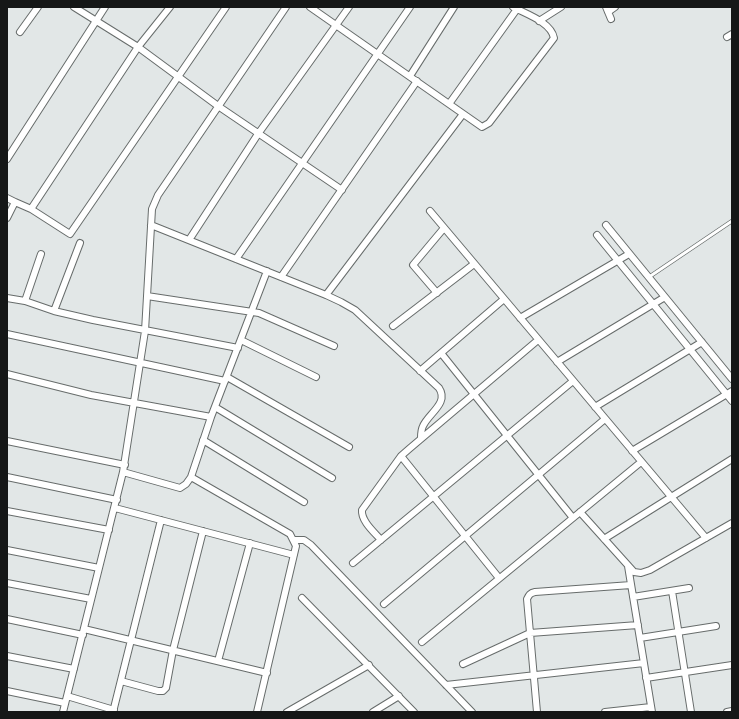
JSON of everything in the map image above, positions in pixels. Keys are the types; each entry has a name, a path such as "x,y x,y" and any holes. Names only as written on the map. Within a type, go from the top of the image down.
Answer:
{"street":[{"path":"20,32 38,7"},
{"path":"74,7 138,47 218,106 342,190"},
{"path":"7,159 105,7"},
{"path":"31,209 138,47 170,7"},
{"path":"7,198 31,209 70,234 226,7"},
{"path":"63,712 125,465 145,331 152,209 158,195 286,7"},
{"path":"310,7 450,104 478,126 482,127 489,123 554,38 553,33 539,20 516,8 450,104"},
{"path":"189,240 258,134 349,7"},
{"path":"236,259 410,7"},
{"path":"410,76 454,7"},
{"path":"539,20 561,7"},
{"path":"611,19 607,9 615,7"},
{"path":"281,277 417,81"},
{"path":"326,295 463,114"},
{"path":"7,218 15,202"},
{"path":"430,211 706,538"},
{"path":"151,225 326,295 354,310 442,392 440,403 423,426 421,438"},
{"path":"606,225 732,379"},
{"path":"437,292 413,265 444,228"},
{"path":"597,235 690,349 729,393 732,401"},
{"path":"54,311 80,243"},
{"path":"25,301 41,254"},
{"path":"520,318 629,254"},
{"path":"393,326 474,264"},
{"path":"123,472 180,488 186,484 191,477 215,407 267,271"},
{"path":"147,296 251,311 267,315 334,346"},
{"path":"557,362 665,297"},
{"path":"7,298 25,301 54,311 145,331 238,348"},
{"path":"420,371 504,299"},
{"path":"7,334 141,363 226,379 349,447"},
{"path":"240,340 316,376"},
{"path":"381,540 365,520 362,515 362,510 401,456 538,340"},
{"path":"595,407 702,342"},
{"path":"441,353 573,518"},
{"path":"7,374 91,395 212,417"},
{"path":"353,563 573,381"},
{"path":"632,451 729,393"},
{"path":"215,407 332,478"},
{"path":"384,604 606,420"},
{"path":"203,440 304,502"},
{"path":"7,441 125,465"},
{"path":"401,456 499,578"},
{"path":"604,539 732,459"},
{"path":"422,642 641,462"},
{"path":"7,477 116,500"},
{"path":"191,477 290,534 296,546 257,712"},
{"path":"114,508 294,555"},
{"path":"7,511 109,530"},
{"path":"580,512 628,566 634,572 641,573 650,570 732,523"},
{"path":"67,696 113,711 161,520"},
{"path":"121,681 158,691 163,691 166,688 173,650 203,531"},
{"path":"294,540 304,540 311,545 472,712"},
{"path":"218,661 250,543"},
{"path":"7,550 99,568"},
{"path":"605,712 651,709 628,566"},
{"path":"7,583 92,599"},
{"path":"537,712 527,599 531,593 631,585"},
{"path":"633,597 689,588"},
{"path":"672,591 691,712"},
{"path":"302,598 414,712"},
{"path":"7,619 131,640 267,673"},
{"path":"463,664 530,633 638,625"},
{"path":"640,638 716,626"},
{"path":"7,656 74,670"},
{"path":"446,685 644,663"},
{"path":"646,678 732,665"},
{"path":"287,712 369,666"},
{"path":"7,691 65,703"},
{"path":"373,712 399,696"},
{"path":"727,712 732,711"}],"lane":[{"path":"648,277 732,221"}]}
